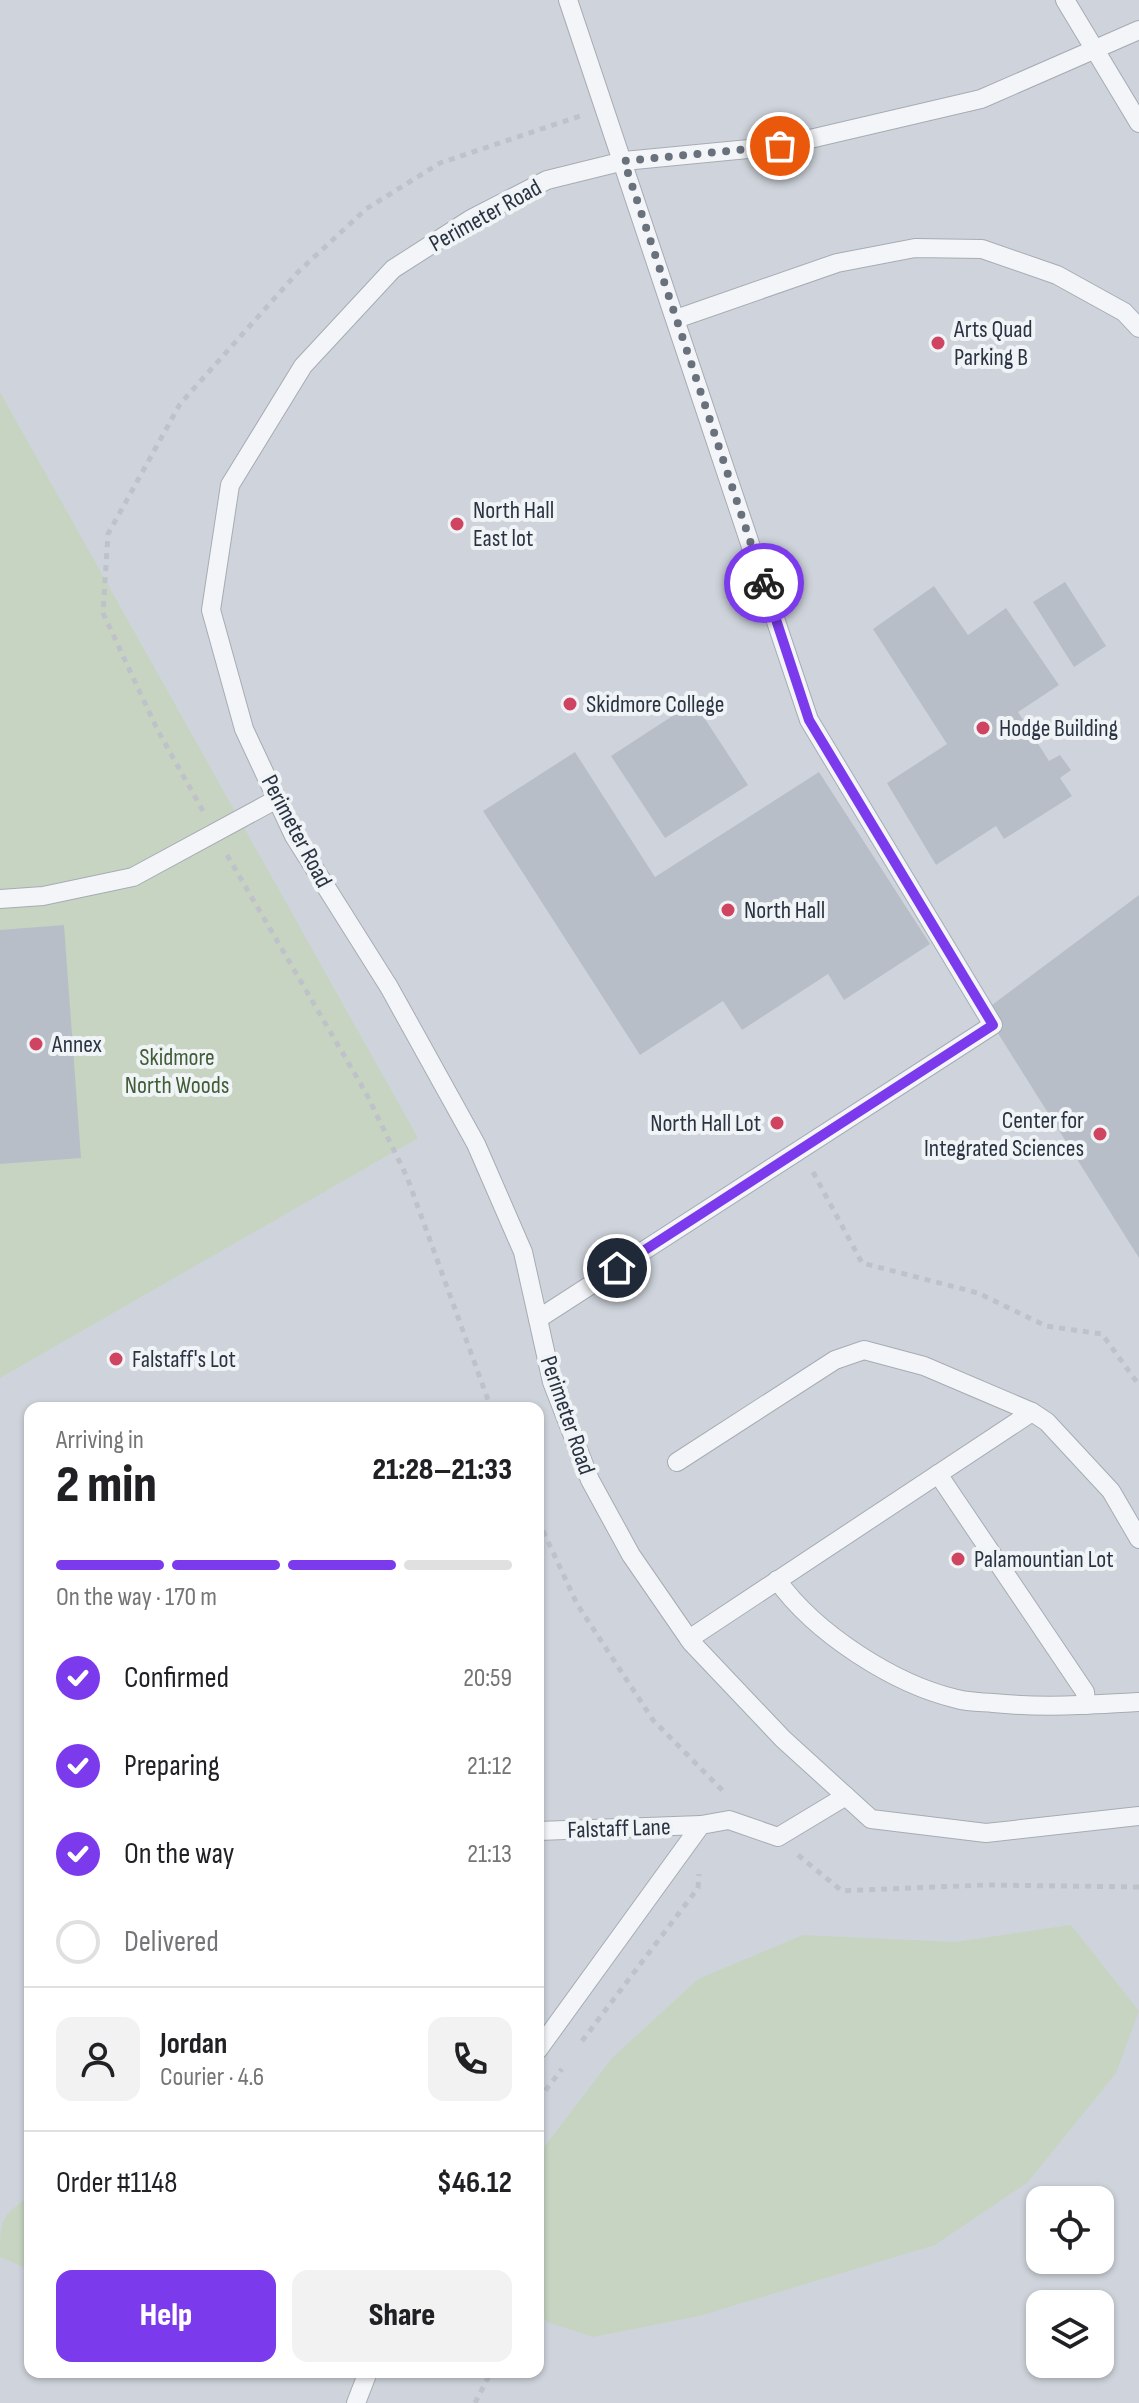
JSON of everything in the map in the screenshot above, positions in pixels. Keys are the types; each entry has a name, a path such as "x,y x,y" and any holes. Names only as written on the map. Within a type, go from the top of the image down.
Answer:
{"lane":[{"path":"538,1319 993,1025 809,720 568,0"},
{"path":"1065,0 1139,123"},
{"name":"Perimeter Road","path":"1139,30 981,99 780,146 624,161 547,180 471,219 393,269 303,366 230,485 211,610 244,729 294,836 389,987 476,1144 523,1252 552,1382 590,1480 631,1555 689,1639 783,1739 871,1819 986,1833 1139,1816"},
{"path":"676,319 837,263 915,248 942,248 982,249 1057,275 1124,312 1139,328"},
{"path":"0,899 43,896 133,877 277,799"},
{"path":"677,1462 835,1360 864,1350 924,1366 1032,1412 1047,1422 1111,1491 1139,1539"},
{"path":"689,1639 1032,1412"},
{"path":"938,1474 1085,1692 1086,1705"},
{"path":"777,1580 794,1603 847,1648 894,1675 957,1699 1038,1708 1139,1702"},
{"name":"Falstaff Lane","path":"544,1831 701,1825 729,1820 778,1837 846,1796"},
{"path":"544,2042 701,1825"},
{"path":"356,2403 366,2378"}],"path":[{"path":"489,1402 407,1177 366,1093 157,729 103,613 108,534 180,404 298,272 366,209 440,163 605,107"},
{"path":"800,1149 862,1263 978,1293 1046,1326 1102,1334 1139,1385"},
{"path":"475,2403 488,2378"}],"shaded area":[{"name":"Skidmore College","path":"0,0 1139,0 1139,2403 0,2403"}],"green space":[{"name":"Skidmore North Woods","path":"0,392 418,1138 0,1378"},
{"path":"1071,1925 1139,2011 1116,2073 1028,2182 935,2245 699,2316 593,2337 547,2322 544,2318 544,2147 612,2058 698,1979 803,1935 955,1942"},
{"path":"24,2201 24,2267 0,2257 2,2227 13,2209"}],"building":[{"path":"1065,582 1106,646 1074,667 1033,602"},
{"name":"Hodge Building","path":"934,586 968,635 1006,608 1059,685 1018,712 1049,761 1060,755 1071,770 1060,778 1072,796 1004,839 996,826 936,865 887,783 947,744 873,629"},
{"path":"694,702 748,785 665,838 611,756"},
{"name":"North Hall","path":"575,752 655,877 819,772 930,944 844,1000 828,974 742,1030 723,1001 640,1055 483,811"},
{"name":"Center for Integrated Sciences","path":"1139,895 1139,1258 984,1011"},
{"name":"Annex","path":"64,925 81,1158 0,1164 0,930"}],"way so far":[{"path":"764,583 624,161 780,146"}],"place":[{"name":"Arts Quad Parking B","path":"938,343"},
{"name":"North Hall East lot","path":"457,524"},
{"name":"Skidmore College","path":"570,704"},
{"name":"Hodge Building","path":"983,728"},
{"name":"North Hall","path":"728,910"},
{"name":"Annex","path":"36,1044"},
{"name":"North Hall Lot","path":"777,1123"},
{"name":"Center for Integrated Sciences","path":"1100,1134"},
{"name":"Falstaff's Lot","path":"116,1359"},
{"name":"Palamountian Lot","path":"958,1559"}],"route":[{"path":"617,1268 993,1025 809,720 764,583"}]}
